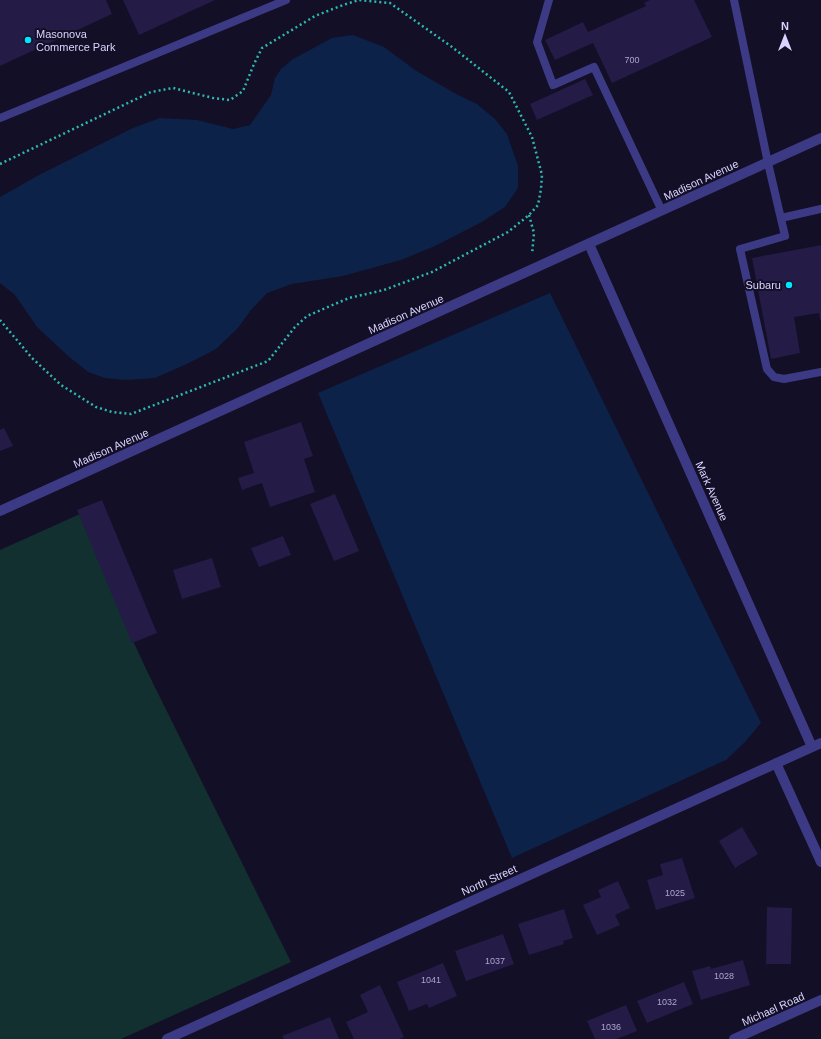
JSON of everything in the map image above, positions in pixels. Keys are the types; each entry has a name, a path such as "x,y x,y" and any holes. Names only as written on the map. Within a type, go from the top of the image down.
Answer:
{"street":[{"name":"Madison Avenue","path":"0,511 821,138"},
{"name":"Mark Avenue","path":"589,244 816,745"},
{"name":"North Street","path":"167,1039 816,745"},
{"path":"776,763 821,862"},
{"name":"Michael Road","path":"734,1039 821,1000"}],"lane":[{"path":"0,118 286,0"},
{"path":"549,0 537,42 553,85 594,67 662,211"},
{"path":"734,0 785,236 740,249 767,369 774,377 784,379 821,372"},
{"path":"781,218 821,209"}],"path":[{"path":"0,164 151,92 173,88 213,98 230,100 243,91 262,48 315,16 359,0 390,3 452,47 509,92 532,137 542,175 538,205 529,215 508,232 432,272 384,290 349,298 307,316 295,327 268,361 131,414 112,412 96,407 61,385 32,358 0,320"},
{"path":"529,215 534,233 530,271"}],"green space":[{"path":"80,514 121,615 147,671 291,962 121,1039 0,1039 0,550"}],"water":[{"path":"353,35 384,47 415,70 456,94 477,104 495,119 507,134 518,166 518,188 505,207 480,223 435,246 401,260 343,276 292,284 267,293 251,310 238,328 216,349 155,378 125,380 105,378 88,372 68,356 37,327 15,295 0,283 0,197 39,175 133,128 160,118 197,120 233,129 250,125 271,95 275,78 281,69 293,59 332,38"},
{"path":"550,293 761,723 745,742 726,760 512,858 318,393"}],"building":[{"name":"Masonova Commerce Park","path":"0,0 106,0 112,14 0,66"},
{"name":"Masonova Commerce Park","path":"123,0 215,0 139,35"},
{"path":"650,0 694,0 712,37 612,83 593,43 555,60 545,40 583,22 588,32 646,6 644,3"},
{"path":"585,79 593,95 537,120 530,104"},
{"name":"Subaru","path":"821,245 821,320 819,313 794,317 800,353 771,359 752,258"},
{"path":"301,422 313,456 304,459 315,492 270,507 262,483 242,490 238,478 254,473 244,442"},
{"path":"4,428 13,446 0,451 0,430"},
{"path":"335,494 359,551 334,561 310,504"},
{"path":"102,500 157,633 132,643 77,510"},
{"path":"283,536 291,555 259,567 251,548"},
{"path":"212,558 221,587 182,599 173,570"},
{"path":"742,827 758,854 735,868 719,841"},
{"path":"682,858 695,898 656,910 647,880 663,875 660,864"},
{"path":"618,881 630,908 615,915 620,925 597,935 583,905 601,897 598,890"},
{"path":"767,907 792,908 791,964 766,964"},
{"path":"564,909 573,938 563,941 564,944 529,955 518,924"},
{"path":"503,934 514,964 466,981 455,951"},
{"path":"743,960 750,985 701,1000 692,971 710,966 711,969"},
{"path":"443,963 457,996 429,1008 427,1004 409,1011 397,982"},
{"path":"684,982 693,1004 647,1023 637,1001"},
{"path":"380,985 404,1037 400,1039 354,1039 346,1022 368,1012 360,995"},
{"path":"626,1005 637,1031 617,1039 595,1039 587,1021"},
{"path":"330,1017 339,1039 284,1039 282,1036"}],"place":[{"name":"Masonova Commerce Park","path":"28,40"},
{"name":"Subaru","path":"789,285"}]}
